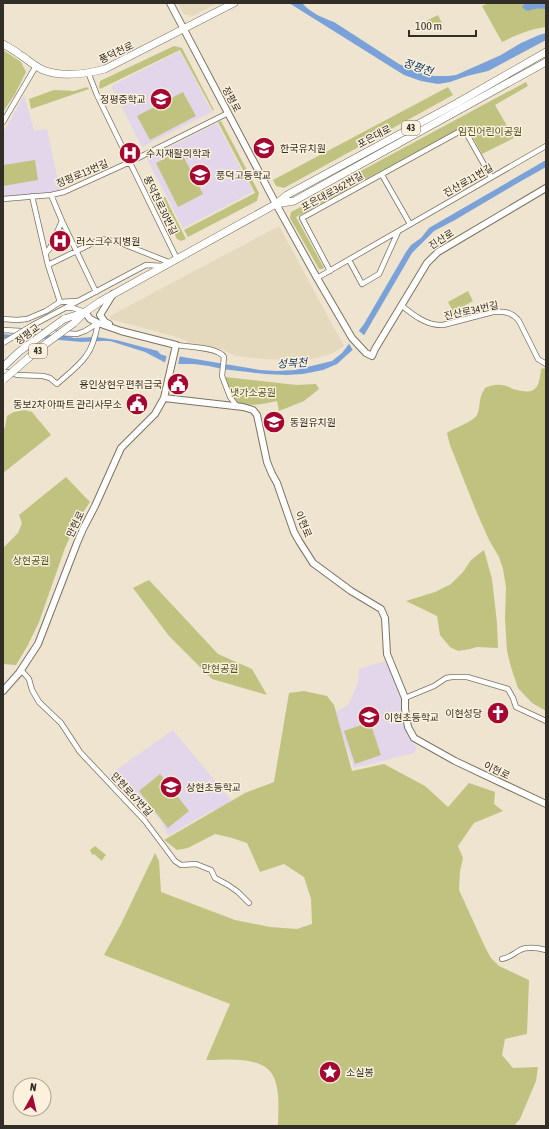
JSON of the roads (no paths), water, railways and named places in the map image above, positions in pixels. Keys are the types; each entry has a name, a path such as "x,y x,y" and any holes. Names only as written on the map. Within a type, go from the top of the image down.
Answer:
{"main road":[{"name":"풍덕천로","path":"3,44 43,70 68,74 105,69 234,3"},
{"name":"포은대로","path":"3,380 35,352 74,323 85,312 101,300 171,263 276,204 287,195 457,103 546,52"},
{"name":"포은대로","path":"276,204 294,201 546,62"},
{"name":"포은대로","path":"64,319 85,312"},
{"name":"정평교","path":"3,367 20,351 64,319"}],"street":[{"name":"정평로","path":"170,3 276,204"},
{"path":"3,122 36,66"},
{"name":"풍덕천로30번길","path":"88,72 97,95 130,162 171,263"},
{"name":"정평로13번길","path":"3,199 51,195 64,192 130,162 228,113"},
{"name":"포은대로362번길","path":"330,271 302,218 464,129 491,177"},
{"name":"진산로11번길","path":"317,278 546,146"},
{"path":"382,175 410,224"},
{"name":"진산로","path":"317,278 352,338 366,353 372,356 401,305 432,256 546,188"},
{"path":"51,195 96,292"},
{"path":"32,196 48,265 60,302"},
{"path":"276,204 317,278"},
{"path":"46,253 50,248 62,221"},
{"path":"349,260 362,284 379,274 398,231"},
{"path":"48,265 101,239 118,242 171,263"},
{"path":"3,343 33,325 146,265 171,263"},
{"path":"113,294 100,315 105,322 121,331"},
{"path":"3,319 27,319 60,302 79,300"},
{"name":"진산로34번길","path":"401,305 426,322 437,326 493,312 510,313 519,321 538,359 546,364"},
{"path":"65,308 73,308 85,312 97,327"},
{"path":"3,371 43,376 50,378 57,384 86,356 90,350 97,327"},
{"path":"3,330 78,334 97,327 121,331 175,347 205,349 219,352 224,357 222,376 230,397 236,405"},
{"name":"만현로","path":"3,691 21,670 38,644 80,536 121,448 155,414 164,398 175,347"},
{"name":"이현로","path":"164,398 236,405 253,410 257,415 267,462 280,489 294,532 313,563 351,591 382,609 385,618 388,654 405,698 408,727 414,738 455,760 546,804"},
{"name":"만현로67번길","path":"21,670 29,679 32,690 38,702 61,723 80,752 145,821 175,861 181,865 196,864 211,870 215,878 238,892 249,903"},
{"path":"405,698 434,686 446,678 459,676 467,677 508,689 516,707 546,721"},
{"path":"502,959 509,957 522,949 527,948 546,950"}],"water":[{"name":"정평천","path":"289,3 302,3 313,12 334,22 399,64 414,71 434,76 456,75 501,55 521,43 546,33 546,40 488,71 438,84 421,81 404,75"},
{"path":"525,3 546,3 546,9 527,11 522,7"},
{"path":"546,160 546,167 434,231 412,253 359,344 337,364 323,370 303,374 265,374 194,364 164,362 145,352 110,341 82,342 37,338 3,338 3,334 34,337 56,335 74,338 97,337 116,340 158,351 160,354 166,356 177,356 260,370 295,370 332,361 342,353 364,324 411,245 421,238 429,228"}],"place":[{"name":"정평중학교","path":"161,99"},
{"name":"한국유치원","path":"264,148"},
{"name":"수지재활의학과","path":"130,153"},
{"name":"풍덕고등학교","path":"200,175"},
{"name":"러스크수지병원","path":"60,241"},
{"name":"용인상현우편취급국","path":"178,384"},
{"name":"동보2차 아파트 관리사무소","path":"137,404"},
{"name":"동원유치원","path":"274,422"},
{"name":"이현성당","path":"498,713"},
{"name":"이현초등학교","path":"369,717"},
{"name":"상현초등학교","path":"171,787"},
{"name":"소실봉","path":"330,1072"}],"park label":[{"name":"임진어린이공원","path":"490,131"},
{"name":"냇가소공원","path":"253,392"},
{"name":"상현공원","path":"31,560"},
{"name":"만현공원","path":"220,668"}],"water label":[{"name":"성복천","path":"292,363"}]}
